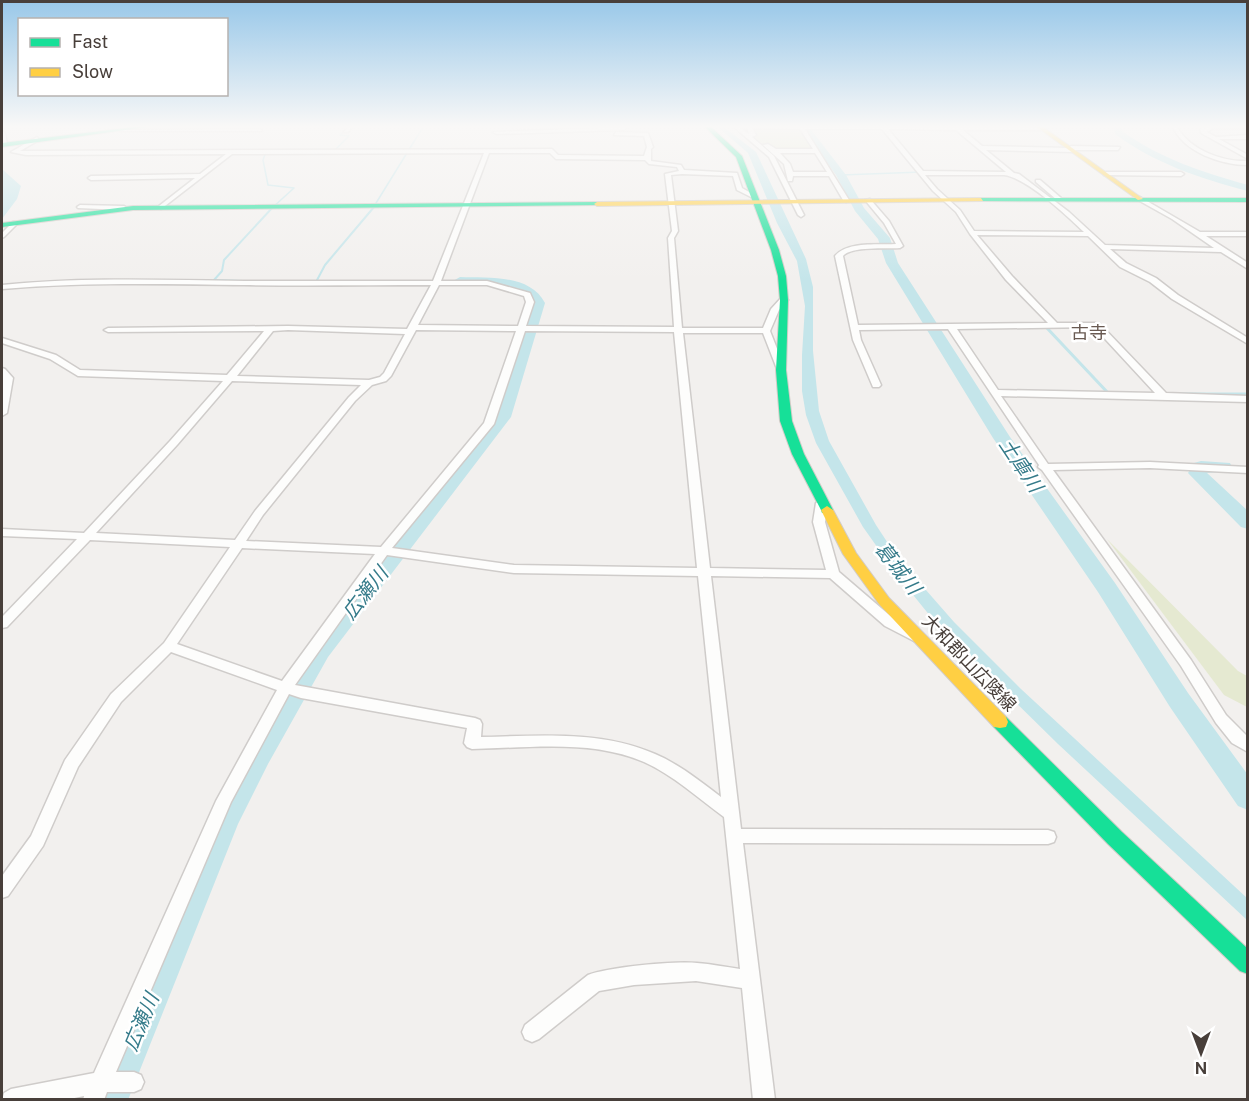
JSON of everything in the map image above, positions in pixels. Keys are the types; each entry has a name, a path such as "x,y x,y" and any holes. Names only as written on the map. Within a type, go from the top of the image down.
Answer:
{"street":[{"path":"161,207 197,178"},
{"path":"2,340 53,357 78,372 369,383 383,379 388,374 436,282 477,178"},
{"path":"669,178 675,231 671,238 678,330 764,1100"},
{"path":"736,178 739,189 754,198"},
{"name":"大和郡山広陵線","path":"747,178 779,262 784,300 781,370 783,407 790,435 822,503 866,579 921,640 1115,838 1248,964"},
{"path":"782,178 801,215"},
{"path":"790,194 791,178"},
{"path":"834,178 846,200"},
{"path":"927,178 935,190 947,200 1009,278 1054,325"},
{"path":"1022,178 1053,199"},
{"path":"1112,178 1140,199 1248,267"},
{"path":"1038,181 1088,234 1123,264 1153,280 1175,297 1248,342"},
{"path":"80,207 673,203 790,194 846,200 1248,200"},
{"path":"868,200 887,222 900,246 855,248 843,251 839,256 857,340 876,385"},
{"path":"7,227 124,208"},
{"path":"972,233 1088,234"},
{"path":"1198,234 1248,234"},
{"path":"1103,247 1222,250"},
{"path":"2,287 49,283 197,281 487,283 527,295 530,302 489,424 386,551 292,690 224,801 101,1088"},
{"path":"781,370 766,331 775,309 784,300"},
{"path":"856,328 1096,325 1163,396"},
{"path":"947,327 1043,467 1189,668 1216,712 1237,740 1248,746"},
{"path":"108,330 534,328 766,331"},
{"path":"2,624 88,536 232,378 270,329"},
{"path":"2,371 8,378 2,413"},
{"path":"2,890 37,841 71,764 116,698 169,646 279,487 352,399 369,383"},
{"path":"994,393 1248,399"},
{"path":"1043,467 1150,465 1248,470"},
{"path":"822,503 819,522 833,574 890,623 921,640"},
{"path":"2,532 386,551 514,569 833,574"},
{"path":"169,646 292,690 475,724 472,742 596,744 632,751 652,759 731,813"},
{"path":"735,836 1048,837"},
{"path":"532,1032 595,982 634,976 696,972 749,980"},
{"path":"11,1100 134,1082"}],"green space":[{"path":"1107,539 1238,671 1247,676 1247,707 1224,695"}],"water":[{"path":"2,178 12,178 21,186 17,199 2,219"},
{"name":"葛城川","path":"759,178 768,178 806,259 813,287 813,351 819,411 829,441 876,525 897,557 954,622 1021,689 1247,898 1247,920 1058,744 939,627 897,575 863,527 816,443 806,415 802,391 805,306 797,261 777,223"}],"waterway":[{"name":"広瀬川","path":"267,178 268,185 294,188 272,208"},
{"name":"広瀬川","path":"373,208 391,178"},
{"name":"土庫川","path":"843,178 859,209 884,238 892,263 1002,438 1107,588 1179,700 1248,798"},
{"path":"1213,178 1248,188"},
{"name":"広瀬川","path":"316,282 325,265 374,207"},
{"name":"広瀬川","path":"243,281 214,280 222,271 224,260 272,208"},
{"name":"広瀬川","path":"109,1100 224,823 257,759 319,652 502,417 538,303 534,295 509,283 460,281"},
{"path":"1046,327 1109,394"},
{"path":"1141,394 1248,394"},
{"path":"1223,467 1201,467 1197,473 1248,523"}],"traffic: fast":[{"path":"748,178 775,250 782,276 784,300 781,370 786,421 798,454 827,510"},
{"path":"981,200 1248,200"},
{"path":"2,225 133,208 597,204"},
{"path":"1000,722 1115,838 1248,964"}],"traffic: slow":[{"path":"1111,178 1140,199"},
{"path":"597,204 981,200"},
{"path":"827,510 850,554 884,601 1000,722"}],"district":[{"name":"古寺","path":"1089,333"}]}
